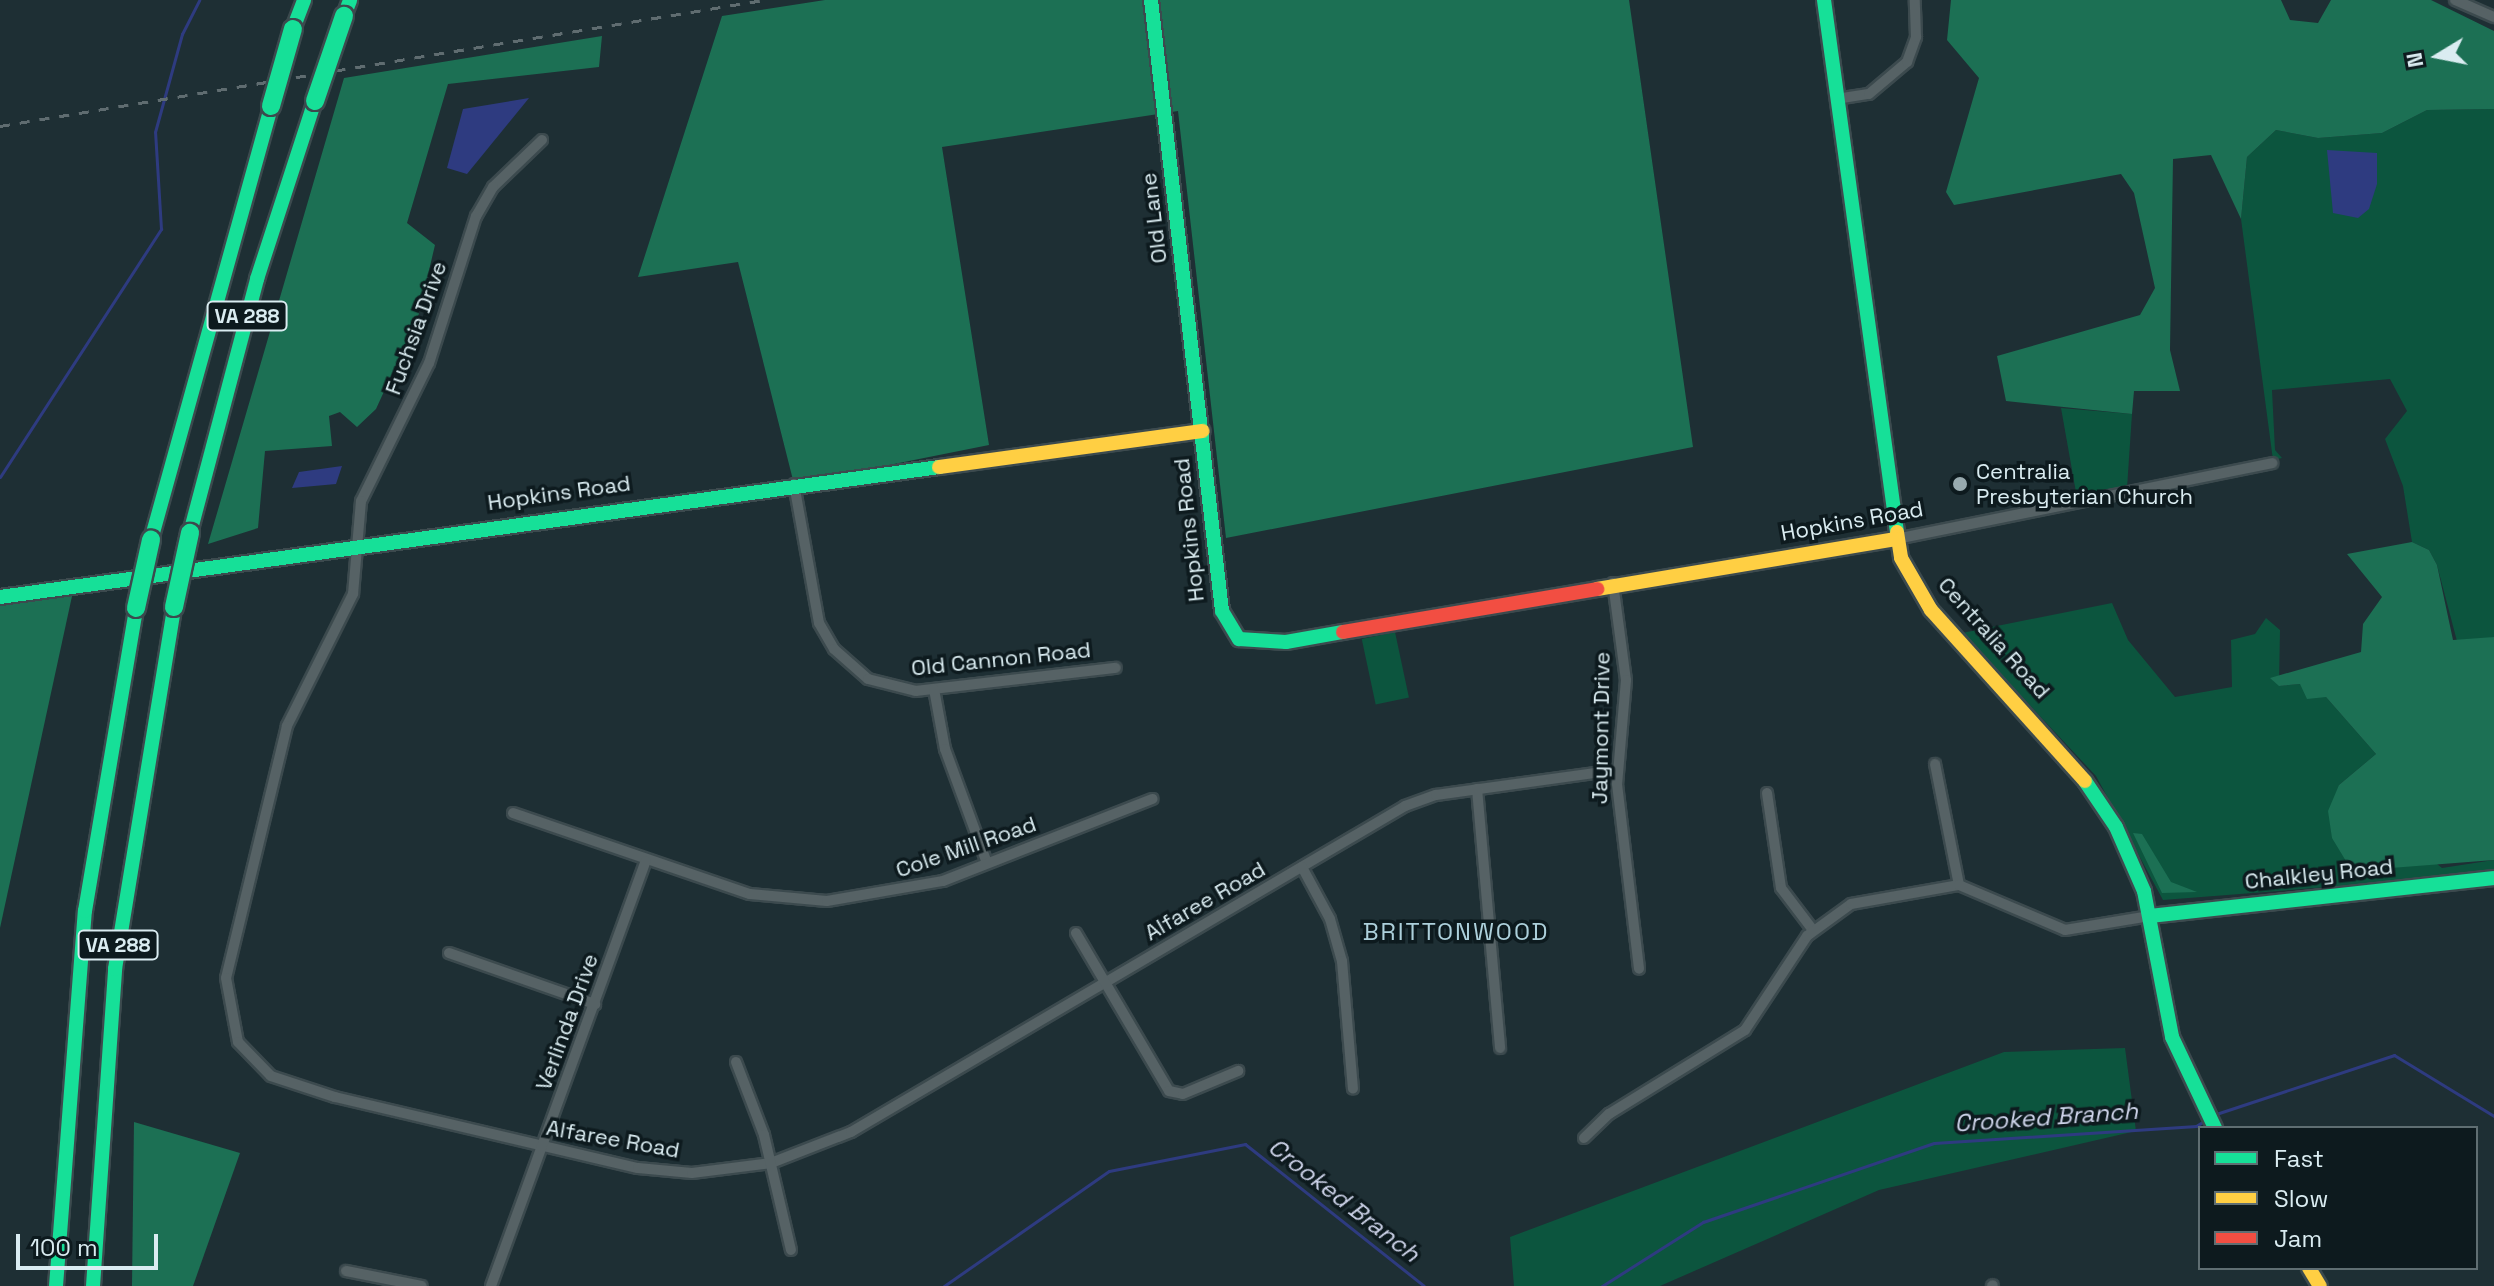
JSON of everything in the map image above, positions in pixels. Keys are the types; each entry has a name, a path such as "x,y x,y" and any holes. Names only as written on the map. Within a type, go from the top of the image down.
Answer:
{"main road":[{"name":"VA 288","path":"56,1286 85,911 136,608 151,540 271,106 304,0"},
{"name":"Old Lane","path":"1151,0 1203,431"},
{"name":"Centralia Road","path":"1824,0 1896,539 1931,610 2091,785 2128,852 2150,916 2172,1037 2214,1126"},
{"name":"VA 288","path":"93,1286 117,955 174,607 190,533 257,279 347,8"},
{"name":"Hopkins Road","path":"0,597 794,484 1203,431 1224,620 1248,644 1896,539"},
{"name":"Chalkley Road","path":"2150,916 2494,878"}],"street":[{"path":"1836,99 1869,94 1907,62 1916,37 1915,0"},
{"path":"2455,0 2494,17"},
{"name":"Fuchsia Drive","path":"357,547 364,491 429,363 481,206 542,140"},
{"name":"Hopkins Road","path":"1896,539 2272,463"},
{"name":"Old Cannon Road","path":"794,484 813,604 834,649 883,685 934,689 1116,668"},
{"name":"Alfaree Road","path":"357,547 353,594 299,696 267,798 227,970 233,1032 252,1062 281,1081 543,1147 665,1171 771,1163 851,1132 1405,806 1477,789 1617,770"},
{"name":"Jaymont Drive","path":"1613,583 1626,680 1617,770 1639,969"},
{"path":"934,689 945,749 987,863"},
{"path":"1935,764 1959,885"},
{"path":"1477,789 1500,1048"},
{"path":"1767,793 1778,879 1813,930"},
{"name":"Cole Mill Road","path":"513,813 646,861 750,894 827,901 914,889 1152,799"},
{"name":"Verlinda Drive","path":"491,1286 646,861"},
{"path":"1302,867 1330,919 1342,961 1353,1089"},
{"path":"1584,1138 1609,1114 1745,1030 1813,930 1866,899 1959,885 2065,930 2150,916"},
{"path":"1076,933 1169,1091 1183,1094 1238,1071"},
{"path":"449,953 595,1004"},
{"path":"736,1062 771,1163 791,1250"},
{"path":"346,1271 422,1286"}],"green space":[{"path":"825,0 1629,0 1693,447 1226,538 1178,111 942,147 989,445 794,484 738,262 638,277 722,16"},
{"path":"1951,0 2281,0 2290,20 2318,23 2331,0 2431,0 2494,31 2494,109 2427,110 2382,133 2318,138 2276,130 2247,157 2241,219 2211,155 2173,159 2170,350 2180,391 2134,391 2132,414 2006,401 1997,356 2140,315 2155,288 2134,193 2121,174 1954,205 1946,192 1979,78 1947,40"},
{"path":"602,36 599,67 448,84 407,223 435,245 418,317 376,409 357,427 340,412 329,416 332,446 265,451 258,528 208,544 344,78"},
{"path":"2494,109 2494,637 2458,645 2437,565 2429,550 2412,542 2403,486 2385,439 2407,411 2390,379 2272,390 2275,450 2282,458 2273,460 2241,219 2247,157 2276,130 2318,138 2382,133 2427,110"},
{"path":"2061,408 2132,414 2127,488 2077,498"},
{"path":"2412,542 2429,550 2437,565 2453,640 2494,637 2494,860 2352,871 2332,838 2328,811 2339,785 2376,754 2326,697 2307,699 2300,684 2279,686 2270,678 2361,652 2363,624 2382,597 2347,554"},
{"path":"74,587 0,928 0,600"},
{"path":"2112,603 2128,640 2175,697 2232,687 2231,640 2255,634 2266,618 2280,630 2279,686 2300,684 2326,697 2376,754 2339,785 2442,868 2494,860 2494,874 2163,900 2096,776 1962,633"},
{"path":"1395,632 1409,698 1376,705 1362,639"},
{"path":"2133,833 2142,834 2171,882 2197,892 2162,893"},
{"path":"2125,1048 2136,1131 1879,1190 1660,1286 1514,1286 1510,1237 2004,1052"},
{"path":"134,1122 240,1153 193,1286 132,1286"}],"water":[{"path":"529,98 467,174 447,168 463,109"},
{"path":"2327,150 2377,153 2377,184 2369,209 2358,218 2333,213"},
{"path":"342,466 336,484 292,488 299,472"}],"waterway":[{"path":"0,477 161,229 155,132 182,34 199,0"},
{"name":"Crooked Branch","path":"2213,1115 2394,1055 2494,1116"},
{"name":"Crooked Branch","path":"1602,1286 1703,1222 1934,1143 2196,1126 2207,1119"},
{"name":"Crooked Branch","path":"944,1286 1109,1171 1245,1144 1424,1286"}],"railway":[{"path":"0,126 764,0"}],"traffic: fast":[{"path":"293,29 304,0"},
{"path":"344,16 350,0"},
{"path":"1151,0 1222,611 1239,639 1286,642 1343,632"},
{"path":"1824,0 1897,532"},
{"path":"315,101 344,16"},
{"path":"271,106 293,29"},
{"path":"190,533 257,279 315,101"},
{"path":"151,540 271,106"},
{"path":"0,597 939,467"},
{"path":"174,607 190,533"},
{"path":"136,608 151,540"},
{"path":"93,1286 115,969 174,607"},
{"path":"56,1286 85,911 136,608"},
{"path":"2085,781 2116,827 2144,891 2172,1037 2214,1126"},
{"path":"2150,916 2494,878"}],"traffic: slow":[{"path":"939,467 1203,431"},
{"path":"1897,532 1901,558 1931,610 2085,781"},
{"path":"1597,589 1896,539"},
{"path":"2310,1270 2320,1286"}],"traffic: jam":[{"path":"1343,632 1597,589"}],"place":[{"name":"Centralia Presbyterian Church","path":"1960,484"}],"district":[{"name":"BRITTONWOOD","path":"1456,932"}]}
